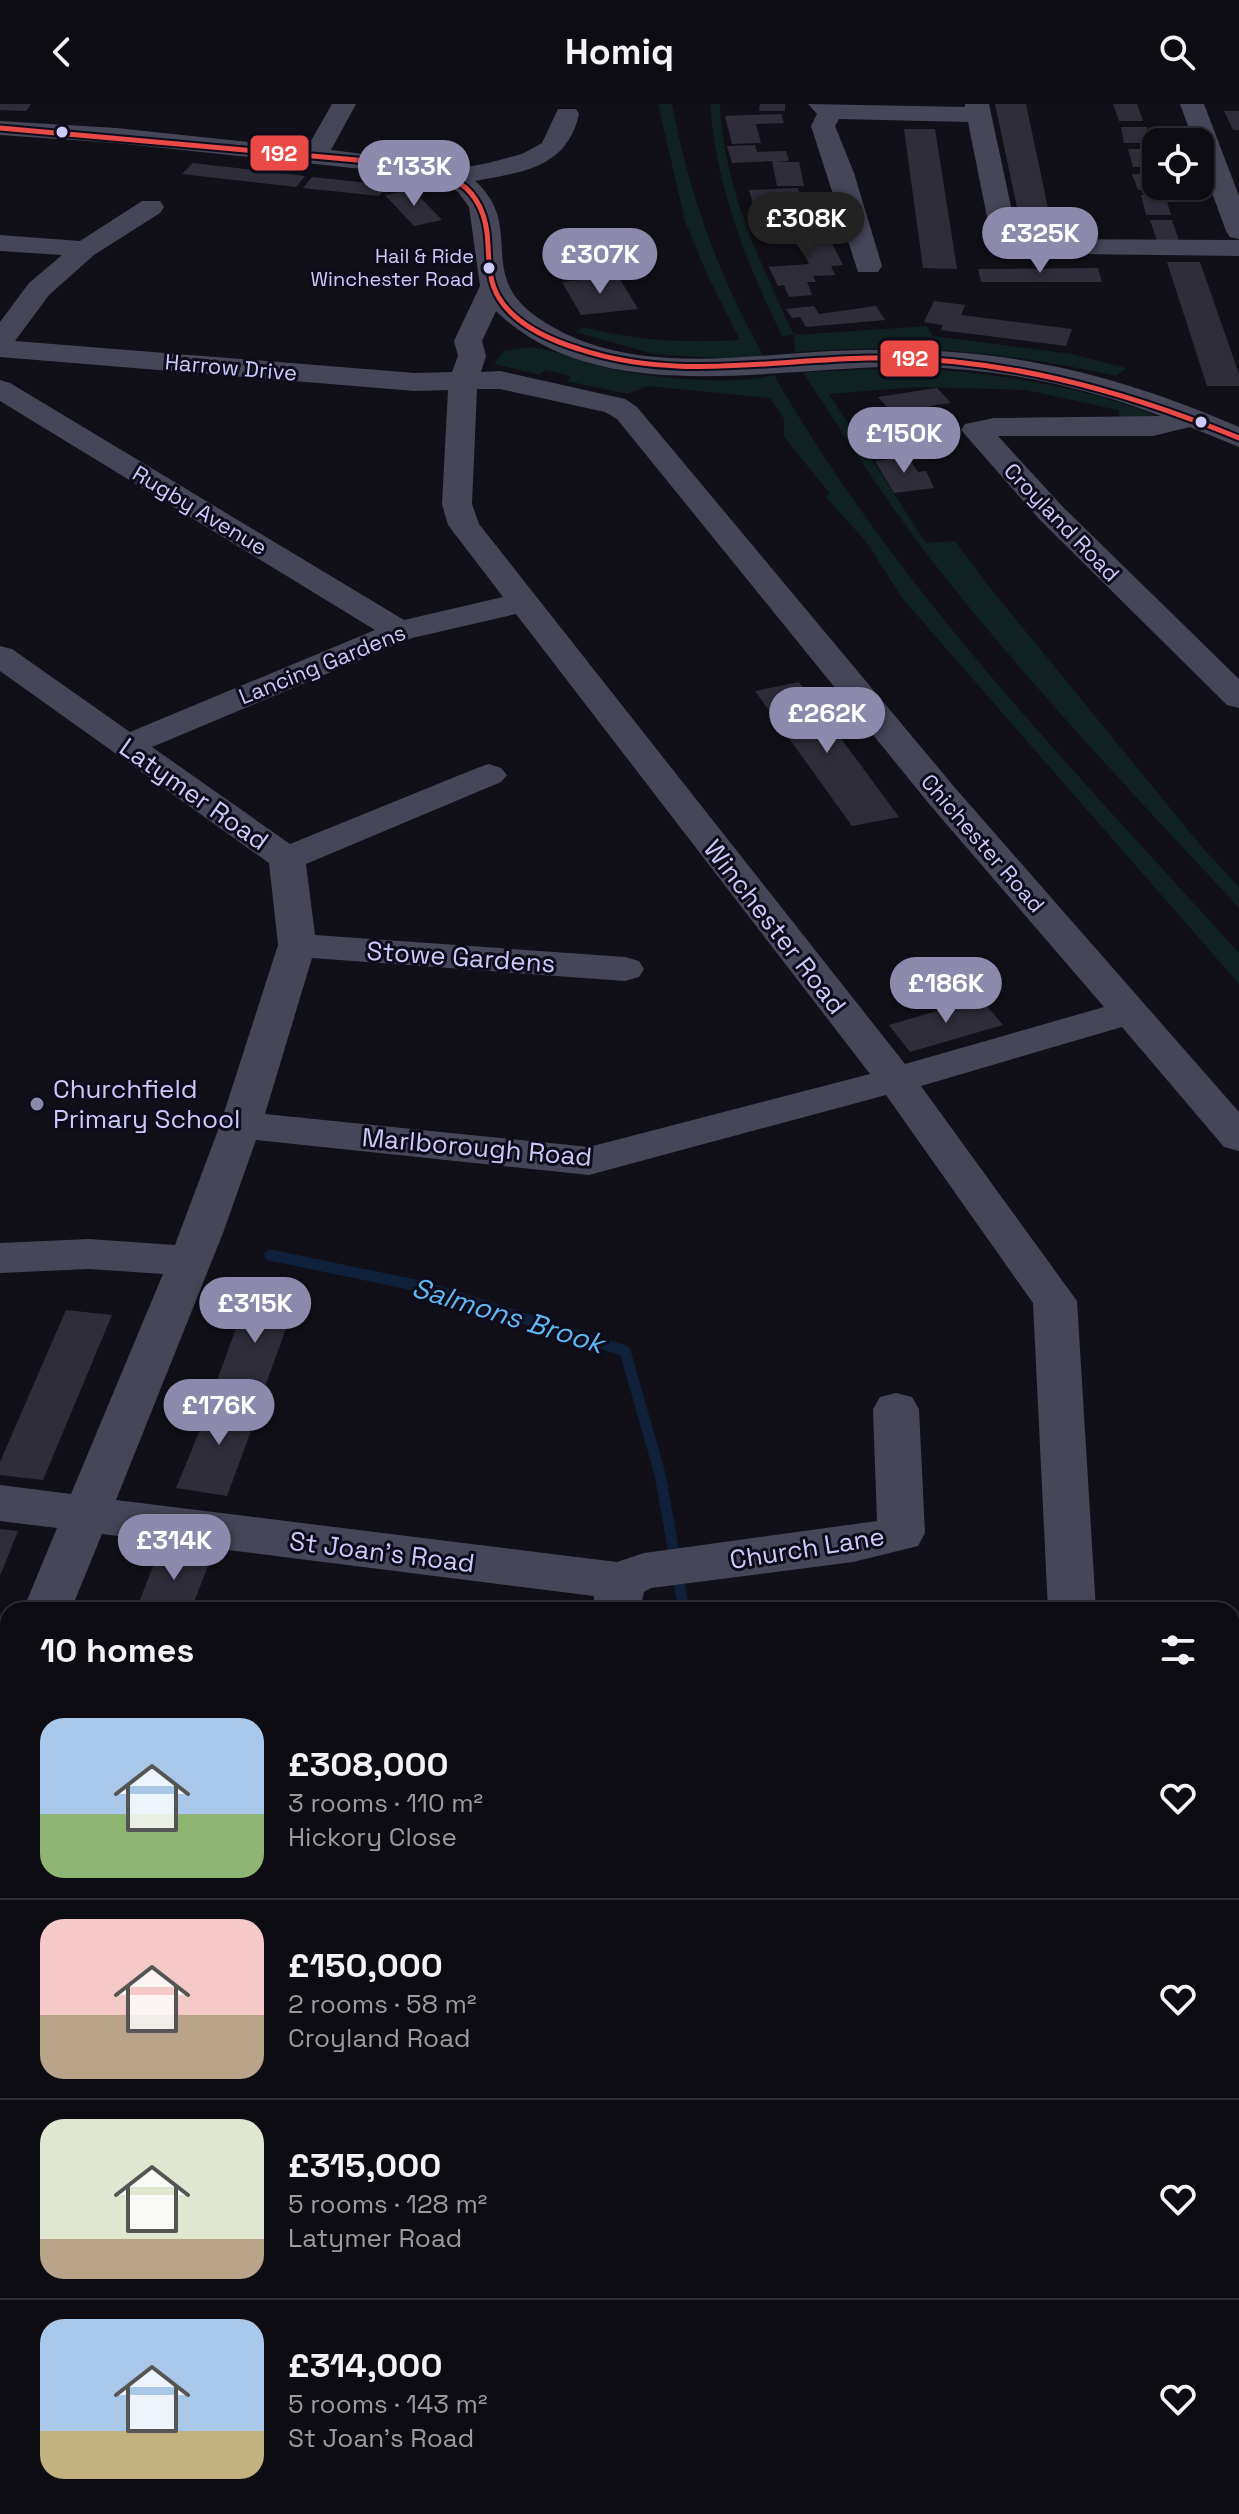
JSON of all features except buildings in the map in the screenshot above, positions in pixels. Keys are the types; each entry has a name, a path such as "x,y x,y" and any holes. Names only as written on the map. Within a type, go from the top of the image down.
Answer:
{"street":[{"path":"11,128 40,104"},
{"path":"1192,104 1239,231"},
{"path":"315,157 336,105"},
{"path":"868,266 841,173 823,126 825,108 978,109 1006,247 1239,248"},
{"path":"11,128 397,166 449,178 527,160 549,150 562,132 567,114"},
{"name":"Winchester Road","path":"449,178 466,185 479,199 486,216 493,287 494,341 457,504 476,543 526,602 671,794 896,1080 1055,1301 1072,1602"},
{"path":"0,341 39,289 85,249 151,207"},
{"path":"0,243 85,249"},
{"path":"494,341 576,349 641,363 704,369 879,358 980,361 1072,377 1138,395 1239,438"},
{"name":"Harrow Drive","path":"0,348 415,382 494,341"},
{"name":"Chichester Road","path":"494,341 490,379 599,400 627,413 934,786 1239,1138"},
{"name":"Rugby Avenue","path":"0,389 400,631"},
{"name":"Croyland Road","path":"1194,417 1153,427 994,427 976,430 1051,513 1239,698"},
{"name":"Lancing Gardens","path":"125,746 400,631 526,602"},
{"name":"Latymer Road","path":"0,656 287,859 297,945 241,1125 190,1261 50,1602"},
{"path":"287,859 489,775"},
{"name":"Stowe Gardens","path":"297,945 625,969"},
{"name":"Marlborough Road","path":"241,1125 589,1161 896,1080 1128,1013"},
{"path":"3,1251 190,1261"},
{"name":"Church Lane","path":"627,1587 706,1563 853,1544 901,1533 896,1409"},
{"name":"St Joan's Road","path":"0,1503 627,1587"}],"shaded area":[{"path":"658,104 672,104 687,170 708,234 733,296 764,357 653,354 576,332 583,327 661,340 740,340 685,221"},
{"path":"710,104 720,104 728,164 745,223 794,335 782,336 745,252 726,194"},
{"path":"927,326 933,336 1072,354 1126,368 1116,376 1035,360 917,349 795,352 794,335"},
{"path":"531,347 602,367 664,377 735,380 774,375 822,454 931,604 1051,746 1239,953 1239,984 902,598 867,543 825,496 830,494 784,437 784,419 770,398 648,386 627,394 567,381 571,376 545,370 540,375 494,364 504,351"},
{"path":"904,368 1030,381 1092,395 1153,414 1154,417 1119,417 1118,410 1026,390 917,387 829,394 926,543 955,541 1202,847 1239,887 1239,908 1054,706 948,581 891,505 803,372"}],"waterway":[{"name":"Salmons Brook","path":"270,1255 429,1288 625,1351 660,1474 683,1602"}],"transit line":[{"name":"192","path":"0,128 390,163 451,178 477,196 483,207 492,283 510,311 541,333 609,358 641,364 705,368 868,358 964,362 1058,377 1103,389 1149,403 1239,438"}],"place":[{"name":"Hail & Ride Winchester Road","path":"489,268"},
{"name":"Churchfield Primary School","path":"37,1104"}]}
